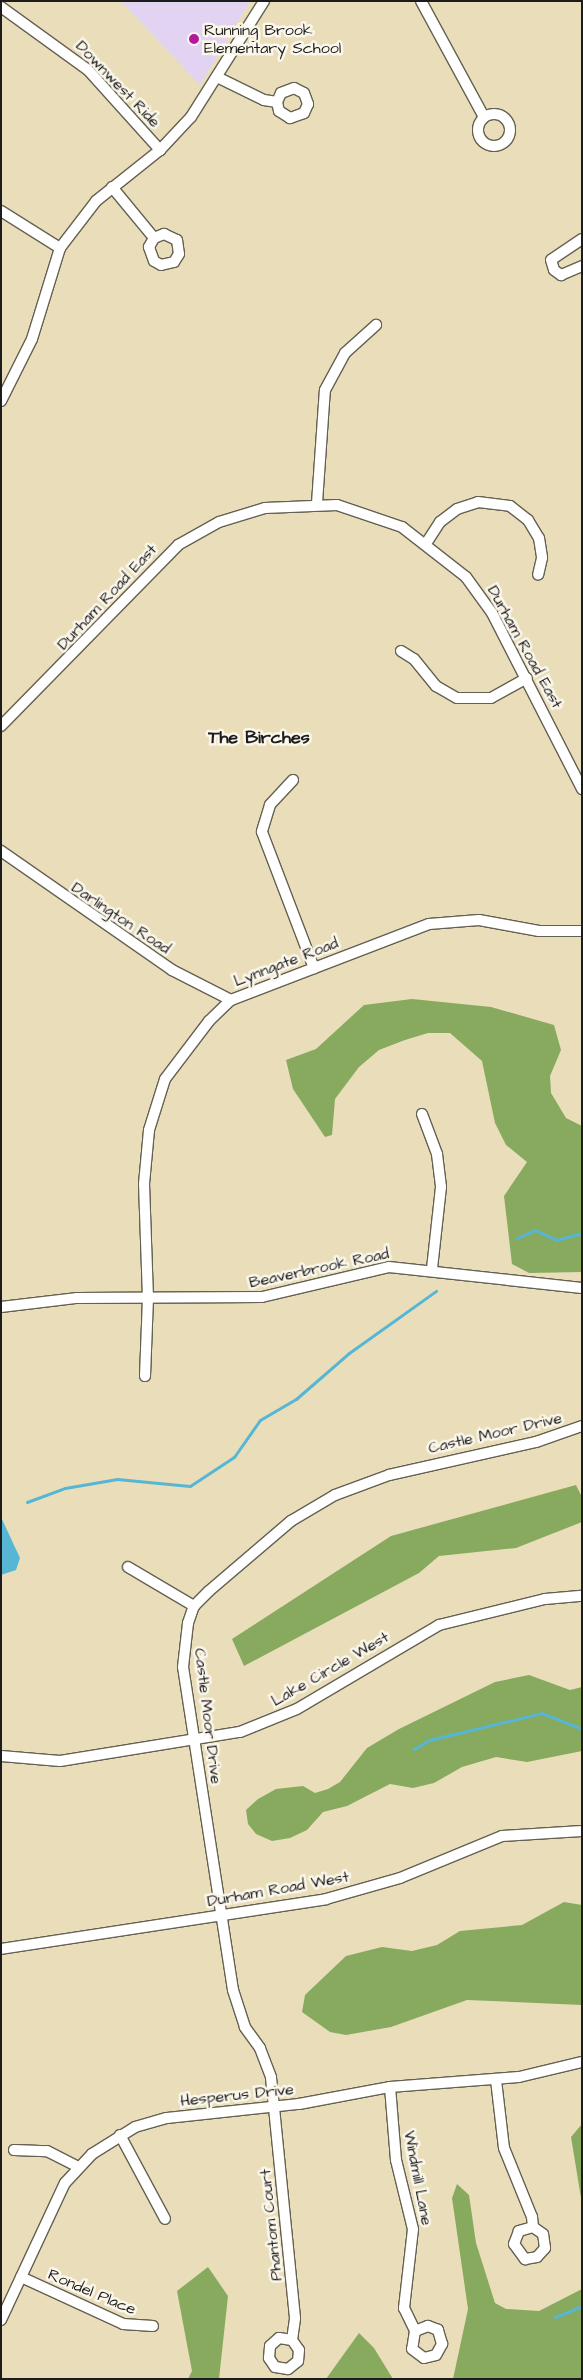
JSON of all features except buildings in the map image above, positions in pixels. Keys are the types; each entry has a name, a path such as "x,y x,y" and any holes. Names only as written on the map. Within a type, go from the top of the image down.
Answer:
{"street":[{"path":"3,394 32,339 60,248 83,215 112,187 160,150 219,78 264,1"},
{"path":"421,1 484,117"},
{"name":"Downwest Ride","path":"1,8 88,70 160,150"},
{"path":"219,78 253,97 277,102"},
{"path":"112,187 154,238"},
{"path":"1,211 60,248"},
{"path":"582,239 551,260 554,270 561,275 582,266"},
{"path":"317,503 325,390 345,353 376,325"},
{"path":"427,542 440,522 457,509 488,502 510,506 528,520 539,538 542,558 538,575"},
{"name":"Durham Road East","path":"1,726 178,545 240,514 317,503 380,517 427,542 480,594 527,678 582,790"},
{"path":"401,651 414,658 436,686 457,698 491,698 527,678"},
{"path":"293,780 270,805 262,832 314,968"},
{"name":"Darlington Road","path":"1,851 172,970 231,1000"},
{"name":"Lynngate Road","path":"144,1376 148,1298 144,1169 156,1104 178,1057 231,1000 413,928 446,921 582,931"},
{"path":"422,1114 440,1179 432,1269"},
{"name":"Beaverbrook Road","path":"1,1307 77,1298 262,1297 371,1269 432,1269 582,1288"},
{"name":"Castle Moor Drive","path":"275,2107 267,2060 239,2011 222,1914 182,1654 194,1606 291,1521 335,1495 389,1475 536,1442 582,1426"},
{"path":"128,1567 194,1606"},
{"name":"Lake Circle West","path":"1,1756 60,1761 195,1740 266,1723 451,1621 545,1599 582,1596"},
{"name":"Durham Road West","path":"1,1949 355,1892 502,1836 582,1830"},
{"name":"Hesperus Drive","path":"1,2320 52,2208 78,2167 120,2134 167,2118 275,2107 390,2087 496,2080 582,2062"},
{"path":"496,2080 504,2148 533,2227"},
{"name":"Windmill Lane","path":"390,2087 396,2160 414,2229 404,2308 415,2331"},
{"name":"Phantom Court","path":"275,2107 295,2318 292,2340"},
{"path":"120,2134 165,2219"},
{"path":"14,2150 47,2151 78,2167"},
{"name":"Rondel Place","path":"21,2277 123,2324 153,2326"}],"shaded area":[{"name":"Running Brook Elementary School","path":"121,1 250,1 200,85"}],"green space":[{"path":"412,999 491,1007 554,1025 561,1050 550,1076 551,1093 566,1118 582,1126 582,1272 529,1273 512,1264 504,1196 527,1162 506,1145 495,1123 482,1061 450,1033 428,1033 405,1040 379,1050 359,1067 335,1099 332,1135 325,1137 293,1089 286,1060 316,1049 364,1005"},
{"path":"576,1485 582,1497 582,1522 516,1548 439,1556 419,1573 244,1666 232,1639 391,1536"},
{"path":"529,1675 570,1690 582,1687 582,1751 527,1762 496,1757 462,1767 434,1783 413,1788 390,1784 347,1806 323,1812 307,1830 290,1838 272,1841 256,1834 248,1824 246,1810 258,1799 276,1789 303,1786 315,1793 328,1789 340,1782 367,1748 399,1729 495,1682"},
{"path":"564,1902 582,1905 582,2005 467,2000 391,2027 346,2035 330,2032 302,2012 305,1995 346,1956 382,1947 412,1951 437,1945 460,1931 522,1925"},
{"path":"582,2124 582,2204 571,2137"},
{"path":"457,2184 469,2195 476,2243 495,2303 506,2309 539,2311 582,2289 582,2379 453,2379 468,2309 452,2198"},
{"path":"208,2267 228,2296 219,2379 188,2379 192,2371 177,2291"},
{"path":"359,2333 374,2348 393,2379 326,2379"}],"water":[{"path":"1,1517 20,1558 16,1570 1,1575"}],"waterway":[{"path":"517,1238 535,1230 556,1240 582,1233"},
{"path":"27,1502 65,1488 117,1479 190,1486 234,1457 260,1420 296,1399 349,1353 436,1291"},
{"path":"414,1749 429,1740 542,1713 582,1729"},
{"path":"555,2317 582,2306"}],"place":[{"name":"Running Brook Elementary School","path":"194,39"}],"district":[{"name":"The Birches","path":"259,738"}]}
